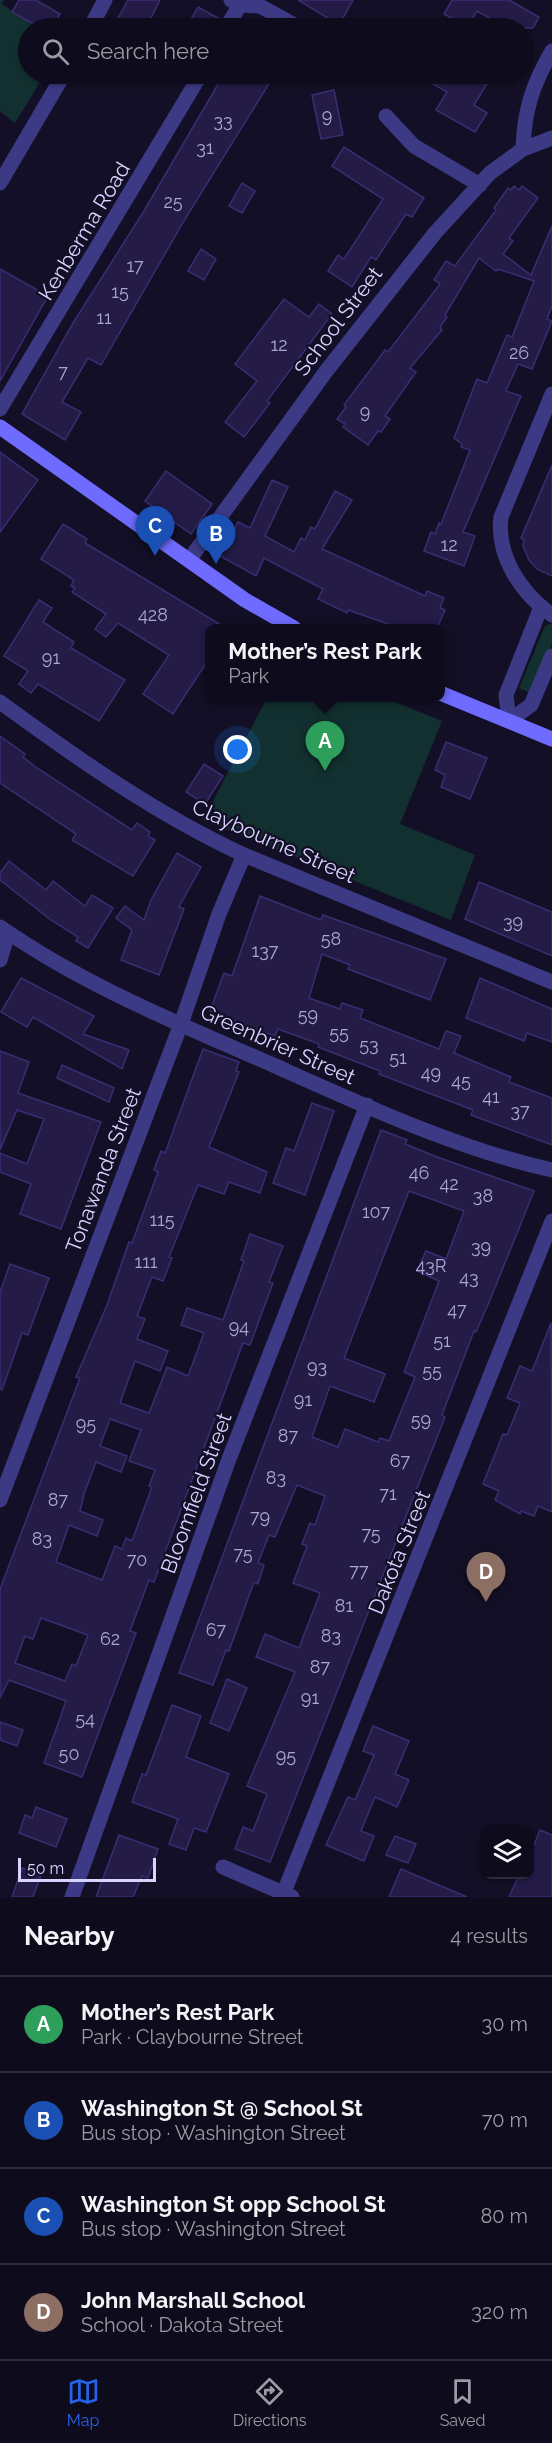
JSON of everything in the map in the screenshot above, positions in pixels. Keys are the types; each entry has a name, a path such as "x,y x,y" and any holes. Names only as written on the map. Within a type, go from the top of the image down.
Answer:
{"main road":[{"path":"0,427 245,600 287,624"},
{"path":"445,695 552,739"}],"street":[{"path":"95,18 105,0"},
{"path":"229,18 235,2 260,6 282,18"},
{"path":"523,149 524,121 536,80 552,51"},
{"path":"0,183 58,84"},
{"name":"Kenberma Road","path":"0,409 195,84"},
{"path":"386,116 414,146 480,185"},
{"name":"School Street","path":"189,561 394,282 480,185 523,149 552,138"},
{"path":"552,394 501,517 499,533 502,549 516,576 547,611 506,695 509,721 531,705 552,656"},
{"name":"Claybourne Street","path":"0,702 112,782 199,834 244,855 552,982"},
{"name":"Tonawanda Street","path":"0,1500 181,1024 219,914 244,855"},
{"path":"0,960 4,930"},
{"name":"Greenbrier Street","path":"4,930 84,979 181,1024 367,1105 486,1152 552,1170"},
{"name":"Bloomfield Street","path":"72,1897 229,1459 367,1105"},
{"name":"Dakota Street","path":"286,1896 552,1221"},
{"path":"223,1868 286,1896"}],"green space":[{"path":"0,0 4,0 2,4 23,18 18,18 18,84 39,84 15,123 0,111"},
{"path":"552,623 552,644 532,694 519,688 545,626"},
{"path":"265,702 395,702 442,721 400,824 475,855 451,920 203,820"}],"building":[{"path":"19,0 36,0 60,14 57,18 23,18 12,12"},
{"path":"128,0 160,0 151,18 118,18"},
{"path":"298,0 353,0 343,18 328,18"},
{"path":"452,0 509,0 539,17 534,26 534,18 489,18 477,11 473,18 451,18 444,14"},
{"path":"198,7 218,18 192,18"},
{"path":"218,84 269,84 185,219 101,365 88,358 62,402 81,412 65,440 22,414 73,323 144,211"},
{"path":"433,84 487,84 474,105 487,113 475,132 436,110 447,92"},
{"path":"334,90 343,135 321,139 312,95"},
{"path":"344,147 424,198 412,217 406,214 376,260 371,257 352,287 328,271 338,255 344,259 383,199 332,166"},
{"path":"242,183 255,191 242,213 229,206"},
{"path":"514,186 519,190 522,186 538,198 509,238 513,241 503,254 531,275 552,226 552,306 547,319 552,321 532,369 518,364 506,391 521,396 463,532 475,536 464,566 424,551 431,532 435,534 439,523 441,524 470,450 461,447 462,444 454,438 477,379 487,383 507,335 512,337 534,281 498,269 496,271 479,258 445,315 447,317 440,327 442,330 410,368 416,372 385,416 390,419 381,432 378,431 368,445 343,427 345,424 337,419 346,407 344,405 385,350 388,352 440,284 434,280 446,261 455,266 496,210 494,208 508,188 511,190"},
{"path":"201,249 216,259 204,280 188,271"},
{"path":"0,269 48,296 0,381"},
{"path":"284,299 309,317 319,304 332,314 267,401 270,403 244,437 225,422 257,381 235,364"},
{"path":"0,452 38,480 0,532"},
{"path":"552,465 552,576 537,569 529,560 523,546 524,540 521,538"},
{"path":"166,471 212,504 191,534 145,501"},
{"path":"272,480 288,487 265,536 294,552 301,538 305,540 311,527 315,529 335,491 352,500 322,549 425,596 427,591 444,598 440,608 445,610 439,624 388,624 348,610 347,613 318,599 323,589 264,558 256,576 220,556 238,522 250,528"},
{"path":"63,524 87,539 85,543 219,624 205,624 205,665 173,714 143,694 169,655 118,623 106,637 95,629 106,614 72,592 75,588 71,586 74,580 41,559"},
{"path":"39,600 52,608 43,622 74,642 71,648 125,680 99,721 38,684 31,693 19,684 28,671 4,656"},
{"path":"0,736 25,754 23,757 37,768 132,830 137,823 150,832 148,836 155,840 133,876 72,840 76,834 0,783"},
{"path":"446,742 487,758 470,799 441,787 445,775 435,770"},
{"path":"204,764 223,776 205,804 186,792"},
{"path":"177,853 201,867 179,907 184,909 159,975 121,960 132,930 116,918 125,906 144,920 151,900"},
{"path":"9,861 46,890 53,881 85,906 92,895 113,908 88,948 76,941 78,937 51,920 0,880 0,873"},
{"path":"479,882 552,912 552,956 465,919"},
{"path":"260,896 321,920 323,915 446,959 430,1000 348,969 350,965 322,954 309,998 340,1009 342,1003 363,1010 360,1018 439,1049 446,1031 461,1036 454,1053 511,1077 509,1082 552,1098 552,1145 471,1115 473,1110 379,1074 380,1071 318,1047 319,1044 278,1029 275,1036 232,1020 230,1024 213,1017 215,1013 210,1011 224,973 232,976"},
{"path":"21,978 94,1016 83,1034 129,1050 122,1069 33,1017 27,1027 1,1012"},
{"path":"480,978 552,1009 552,1042 527,1033 524,1041 466,1018"},
{"path":"203,1049 239,1062 236,1071 239,1072 209,1147 267,1172 260,1193 229,1182 224,1194 198,1185 169,1257 172,1258 163,1281 152,1277 137,1316 145,1319 137,1339 168,1351 160,1371 135,1361 120,1403 149,1413 167,1367 188,1376 204,1333 181,1325 187,1308 223,1320 244,1261 241,1260 250,1234 283,1246 269,1282 273,1283 250,1345 243,1343 154,1582 149,1580 130,1631 136,1633 82,1777 44,1763 66,1701 9,1680 0,1698 0,1589 80,1378 76,1377 107,1305 129,1242 132,1243 158,1172 154,1170 161,1151 165,1153","holes":["110,1419 141,1430 129,1461 155,1470 149,1486 152,1487 132,1541 126,1538 122,1549 115,1546 102,1580 56,1562 69,1525 97,1536 103,1520 80,1511 84,1494 96,1462 121,1472 127,1456 100,1446","41,1618 88,1635 76,1666 72,1664 65,1681 15,1663 25,1636 33,1639"]},
{"path":"0,1051 29,1062 18,1093 101,1122 61,1229 20,1214 31,1184 0,1172 0,1153 27,1164 44,1119 17,1110 0,1150"},
{"path":"62,1065 114,1088 109,1102 57,1078"},
{"path":"312,1103 334,1111 305,1195 273,1183 286,1148 294,1151"},
{"path":"381,1130 407,1140 405,1144 437,1157 534,1191 490,1300 476,1332 474,1331 442,1415 445,1417 270,1862 235,1849 243,1827 253,1831 267,1794 247,1786 295,1672 256,1657 265,1634 299,1648 320,1593 293,1583 307,1546 302,1544 310,1523 315,1525 325,1496 297,1485 275,1537 269,1535 258,1563 264,1565 258,1584 254,1582 229,1651 226,1650 213,1685 179,1673","holes":["409,1191 464,1211 446,1259 426,1251 417,1271 439,1281 404,1372 415,1377 389,1441 380,1438 378,1442 345,1429 338,1447 312,1437 330,1386 374,1402 385,1374 344,1358"]},
{"path":"10,1264 49,1278 28,1335 22,1333 2,1390 0,1389 0,1292"},
{"path":"551,1323 552,1512 538,1506 534,1516 521,1511 520,1514 495,1500 499,1491 483,1484 503,1434 507,1435 520,1403 507,1398 520,1366 532,1371"},
{"path":"227,1679 247,1688 229,1731 210,1723"},
{"path":"172,1705 201,1716 186,1757 229,1774 206,1832 194,1828 186,1850 169,1844 178,1819 132,1802 142,1774 146,1775"},
{"path":"0,1722 23,1730 17,1746 0,1740"},
{"path":"373,1726 409,1741 395,1774 409,1780 397,1807 375,1797 361,1831 374,1836 364,1861 326,1845 348,1797 355,1800 374,1755 363,1751"},
{"path":"36,1807 67,1819 56,1847 19,1833 25,1815 32,1818"},
{"path":"540,1830 552,1835 552,1897 509,1897 517,1879 534,1879 534,1845"},
{"path":"119,1835 158,1849 148,1878 142,1876 133,1897 96,1897"},
{"path":"395,1836 416,1844 408,1863 386,1855"},
{"path":"22,1868 41,1875 33,1897 12,1897"},
{"path":"401,1869 467,1897 389,1897"}],"place":[{"name":"Washington St opp School St","path":"155,556"},
{"name":"Washington St @ School St","path":"216,564"},
{"name":"Mother’s Rest Park","path":"325,771"},
{"name":"John Marshall School","path":"486,1602"}]}
